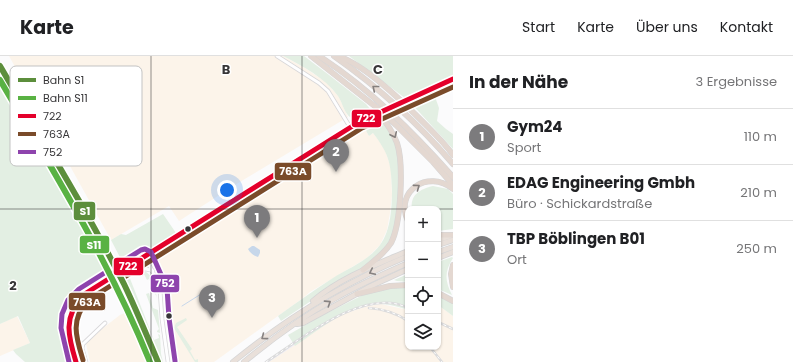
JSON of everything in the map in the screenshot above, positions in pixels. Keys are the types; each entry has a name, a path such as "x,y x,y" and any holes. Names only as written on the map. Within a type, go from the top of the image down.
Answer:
{"highway":[{"path":"311,56 385,114 412,140 453,185"},
{"path":"319,56 347,76 382,105 428,149 453,177"},
{"path":"334,56 395,104 426,133 453,164"},
{"path":"338,56 348,59 378,82 416,115 452,153"},
{"path":"296,315 325,292 363,270 379,258 392,241 398,221 401,162 397,143 389,126 371,104"},
{"path":"405,206 411,191 418,185 428,181 444,184 453,189"},
{"path":"441,235 453,237"},
{"path":"441,239 453,237"},
{"path":"441,243 453,237"},
{"path":"441,251 453,247"},
{"path":"363,270 405,252"},
{"path":"441,257 453,252"},
{"path":"233,362 296,315 329,294 405,257"},
{"path":"244,362 333,299 405,264"},
{"path":"453,265 450,274 453,287"},
{"path":"296,324 303,323 371,286 405,270"},
{"path":"357,294 390,286 405,285"},
{"path":"441,294 453,301"}],"street":[{"path":"277,56 319,83 328,91 350,127"},
{"path":"406,100 453,79"},
{"path":"76,362 68,328 69,316 74,304 83,295 350,127 374,115"},
{"path":"145,256 153,271 160,290 162,319 168,362"},
{"path":"128,267 133,269 142,268 153,271"},
{"path":"86,362 82,344 105,323"}],"shaded area":[{"path":"9,56 283,56 326,82 339,97 348,117 235,185 179,221 169,206 111,240 70,166 142,166 142,66 15,66"},
{"path":"283,56 304,56 366,104 370,109 358,119 350,117 345,111 338,96 326,83 306,68"},
{"path":"349,56 453,56 453,77 405,98"},
{"path":"0,77 10,94 10,166 52,166 113,271 79,293 67,308 65,326 67,344 72,362 25,362 13,350 30,343 18,316 0,324"},
{"path":"453,82 453,86 434,94 439,108 437,121 453,134 453,149 410,102"},
{"path":"377,118 380,122 383,120 393,136 400,161 397,216 394,234 385,249 360,269 281,321 278,316 370,255 380,245 387,233 391,210 392,189 390,165 383,147 373,133 369,136 365,129"},
{"path":"365,129 369,136 373,133 380,142 385,150 391,168 392,195 390,213 387,230 380,245 367,258 310,292 214,362 173,362 168,296 156,260"},
{"path":"433,186 448,189 453,194 453,229 441,231 441,206 412,206 414,196 424,189"},
{"path":"163,214 176,233 124,265 111,240 121,234 126,235"},
{"path":"452,257 453,258 446,276 452,295 441,290 441,261"},
{"path":"140,270 143,271 143,274 129,276 154,340 159,338 158,334 160,335 163,362 161,362 124,278 131,272"},
{"path":"144,271 152,279 157,298 149,279 147,280 144,274"},
{"path":"405,275 405,282 394,280"},
{"path":"405,287 405,309 381,304 358,308 325,325 295,346 288,335 323,315 365,294 382,289"},
{"path":"149,293 153,308 158,310 160,333 157,332 159,329 146,294"},
{"path":"441,297 453,303 453,316 441,307"},
{"path":"374,302 397,305 369,305 340,315 269,362 264,362 339,314"},
{"path":"381,304 405,309 405,350 441,350 441,307 453,316 453,362 269,362 340,315 368,306"},
{"path":"130,311 150,362 90,362 86,344 98,332 120,315"},
{"path":"17,316 30,343 0,356 0,324"},
{"path":"186,318 187,320 177,327 192,349 190,351 195,360 198,359 198,362 195,362 174,328 176,323"}],"water":[{"path":"252,246 260,250 258,257 252,254 248,249"}],"waterway":[{"path":"182,306 209,289"}],"tunnel":[{"path":"386,109 404,101"}],"railway":[{"path":"266,362 315,329 353,309 373,304 391,303 405,307"},
{"path":"369,308 390,312 405,319"},
{"path":"441,323 453,329"},
{"path":"432,350 442,362"}],"rail line":[{"name":"S1","path":"0,66 10,83"},
{"name":"S11","path":"0,80 10,97"},
{"name":"S11","path":"50,166 80,218 117,289 150,362"},
{"name":"S1","path":"59,166 124,284 158,362"}],"transit line":[{"name":"722","path":"76,362 69,335 69,327 72,311 83,295 359,122 453,79"},
{"name":"763A","path":"83,360 78,344 76,329 82,307 88,300 362,128 453,87"},
{"name":"752","path":"69,362 61,328 62,314 68,300 79,289 141,250 145,249 151,252 167,288 169,318 175,361"}],"place":[{"name":"EDAG Engineering Gmbh","path":"336,172"},
{"name":"Gym24","path":"257,238"},
{"name":"TBP Böblingen B01","path":"212,318"}]}
